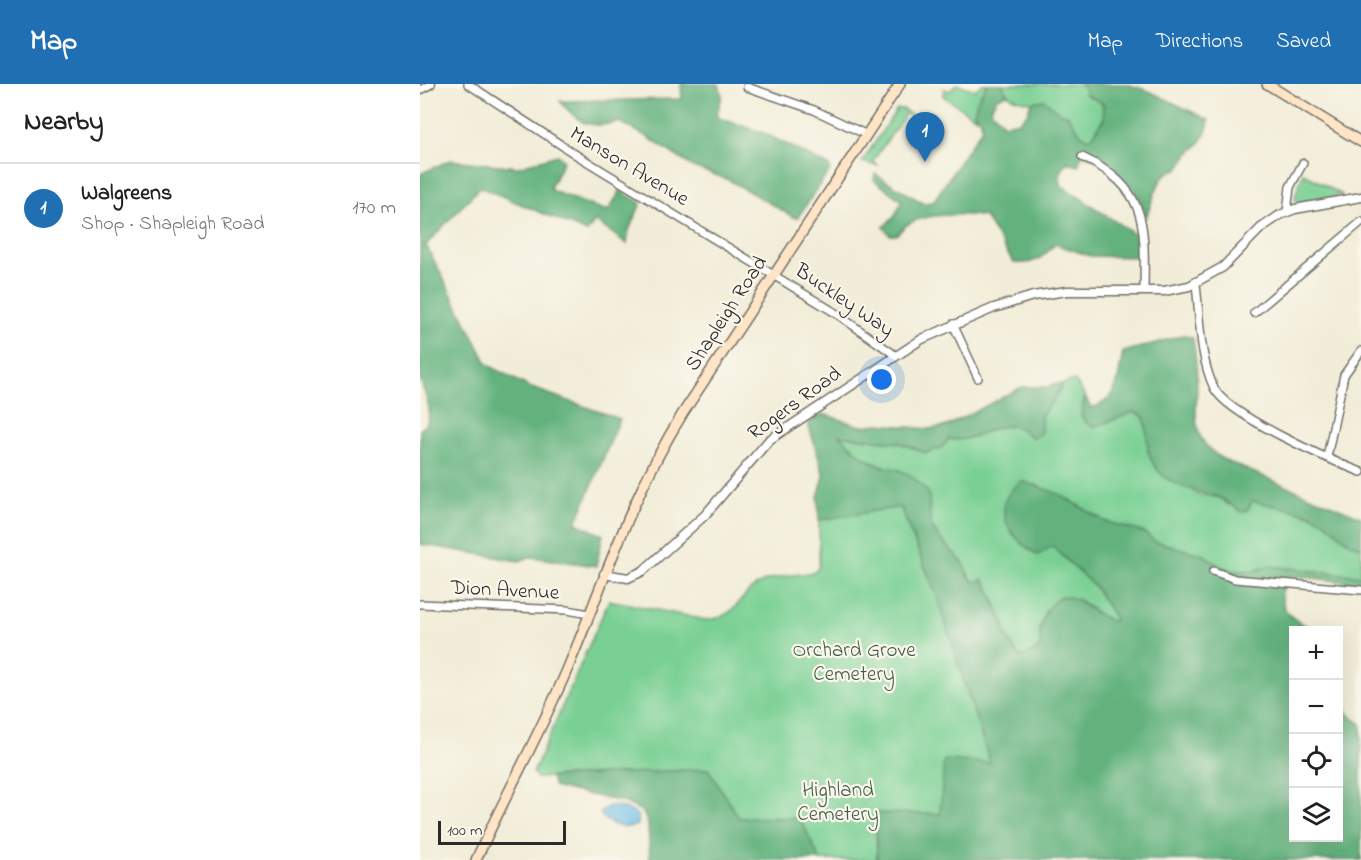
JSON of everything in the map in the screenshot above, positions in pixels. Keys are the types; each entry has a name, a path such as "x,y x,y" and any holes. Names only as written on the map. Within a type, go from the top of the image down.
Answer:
{"main road":[{"name":"Shapleigh Road","path":"604,574 632,505 653,464 900,84"},
{"path":"1267,84 1361,142"},
{"path":"476,860 558,690 604,574"}],"street":[{"path":"420,90 431,84"},
{"name":"Manson Avenue","path":"468,84 578,156 775,274"},
{"path":"747,87 814,111 867,135"},
{"path":"1082,157 1113,175 1136,206 1145,237 1144,290"},
{"path":"1287,212 1290,187 1303,163"},
{"name":"Rogers Road","path":"604,574 620,578 643,571 705,515 769,440 895,355 953,324 1014,301 1045,294 1089,290 1175,290 1196,284 1223,267 1261,228 1287,212 1361,197"},
{"path":"1254,313 1361,222"},
{"name":"Buckley Way","path":"775,274 895,355"},
{"path":"1196,284 1206,364 1217,392 1244,415 1361,472"},
{"path":"953,324 978,378"},
{"path":"1327,457 1346,368 1361,351"},
{"path":"1212,571 1235,579 1361,590"},
{"name":"Dion Avenue","path":"420,604 567,610 589,614"}],"green space":[{"path":"681,84 719,84 722,96 717,114 719,118 764,133 829,166 830,170 798,217 795,218 729,180 693,167 646,136 619,122 600,125 586,123 573,115 560,101 682,99"},
{"path":"956,84 975,90 982,84 987,84 974,113 976,118 943,96 944,89 950,91"},
{"path":"987,84 1002,84 1007,94 997,98 990,109 1004,124 1020,121 1028,112 1031,102 1044,100 1062,114 1067,114 1080,133 1088,139 1092,137 1104,118 1104,104 1085,94 1084,87 1078,84 1126,84 1149,91 1209,120 1204,137 1179,169 1172,171 1161,180 1146,217 1137,195 1122,177 1093,158 1082,154 1078,166 1067,162 1060,174 1061,185 1137,236 1137,257 1090,256 1055,244 1037,260 1014,263 985,217 977,216 947,215 917,220 908,224 896,235 890,235 883,227 894,217 902,201 874,180 875,174 923,203 933,202 982,128 981,121 974,113 977,101"},
{"path":"1002,84 1078,84 1084,87 1085,94 1101,100 1104,118 1092,137 1088,139 1080,133 1067,114 1062,114 1044,101 1019,100 1008,94"},
{"path":"897,109 903,109 912,116 906,113 873,161 879,166 862,162"},
{"path":"557,155 564,160 550,188 552,191 604,210 609,210 620,191 641,203 629,230 627,244 595,221 587,232 480,187 426,245 488,365 529,387 620,419 576,523 603,535 596,566 531,557 519,561 420,544 420,430 425,426 429,413 420,380 420,174 450,160 518,167"},
{"path":"1303,173 1342,195 1297,203 1295,196"},
{"path":"1184,335 1193,338 1197,375 1197,426 1205,444 1226,461 1361,517 1361,547 1350,543 1325,522 1311,514 1252,501 1248,510 1242,512 1221,498 1168,480 1154,465 1149,454 1144,417 1134,412 1094,427 1086,423 1081,415 1085,396 1091,408 1108,399 1116,386 1123,352"},
{"path":"1075,381 1085,396 1081,415 1103,424 1134,412 1144,417 1148,432 1148,452 1197,494 1221,498 1228,505 1251,501 1265,503 1323,520 1350,542 1361,547 1361,576 1269,566 1253,571 1235,571 1221,567 1204,555 1154,541 1145,533 1104,521 1073,502 1036,485 1046,549 1052,546 1095,587 1115,618 1113,621 1106,619 1078,599 1046,610 1040,627 1041,647 1026,656 1017,655 1004,631 1005,624 987,585 983,579 975,582 972,580 957,556 939,538 931,524 930,507 886,467 863,457 838,435 900,443 926,453 941,448 949,439 967,439 999,427 1017,427 1041,434 1041,416 1063,384"},
{"path":"1053,384 1063,384 1041,416 1041,434 1033,438 1017,427 1004,426 965,439 949,439 941,448 926,453 900,443 839,435 863,457 879,466 897,469 912,476 929,493 930,524 939,538 964,564 968,577 975,582 983,579 1005,625 1004,631 1018,655 1026,656 1041,647 1040,633 1043,619 1050,606 1060,596 1075,599 1106,619 1113,621 1115,618 1095,587 1052,546 1038,555 1018,540 1011,531 1004,511 1006,500 1011,490 1022,481 1059,494 1104,521 1145,533 1154,541 1204,555 1221,567 1235,571 1253,571 1269,566 1361,576 1361,584 1298,576 1286,579 1282,598 1283,605 1291,616 1307,626 1289,626 1289,842 1343,842 1343,702 1346,710 1361,724 1361,860 877,860 876,813 940,814 944,760 990,763 936,594 901,507 819,520 818,497 824,476 808,423 823,414 861,426 880,424 929,429 947,426 1022,387 1047,387"},
{"name":"Orchard Grove Cemetery","path":"900,507 936,594 991,763 940,814 876,814 877,860 820,860 800,818 739,818 707,769 537,778 533,773 609,600 706,620 717,618 732,610 748,592 763,582 815,572 819,566 819,520"},
{"path":"708,769 739,818 800,818 820,860 650,860 648,825 643,812 624,802 554,787 551,777"}],"water":[{"path":"609,806 625,808 638,816 637,825 622,827 607,821 600,813"}],"place":[{"name":"Walgreens","path":"925,162"}],"park label":[{"name":"Highland Cemetery","path":"838,803"}]}
